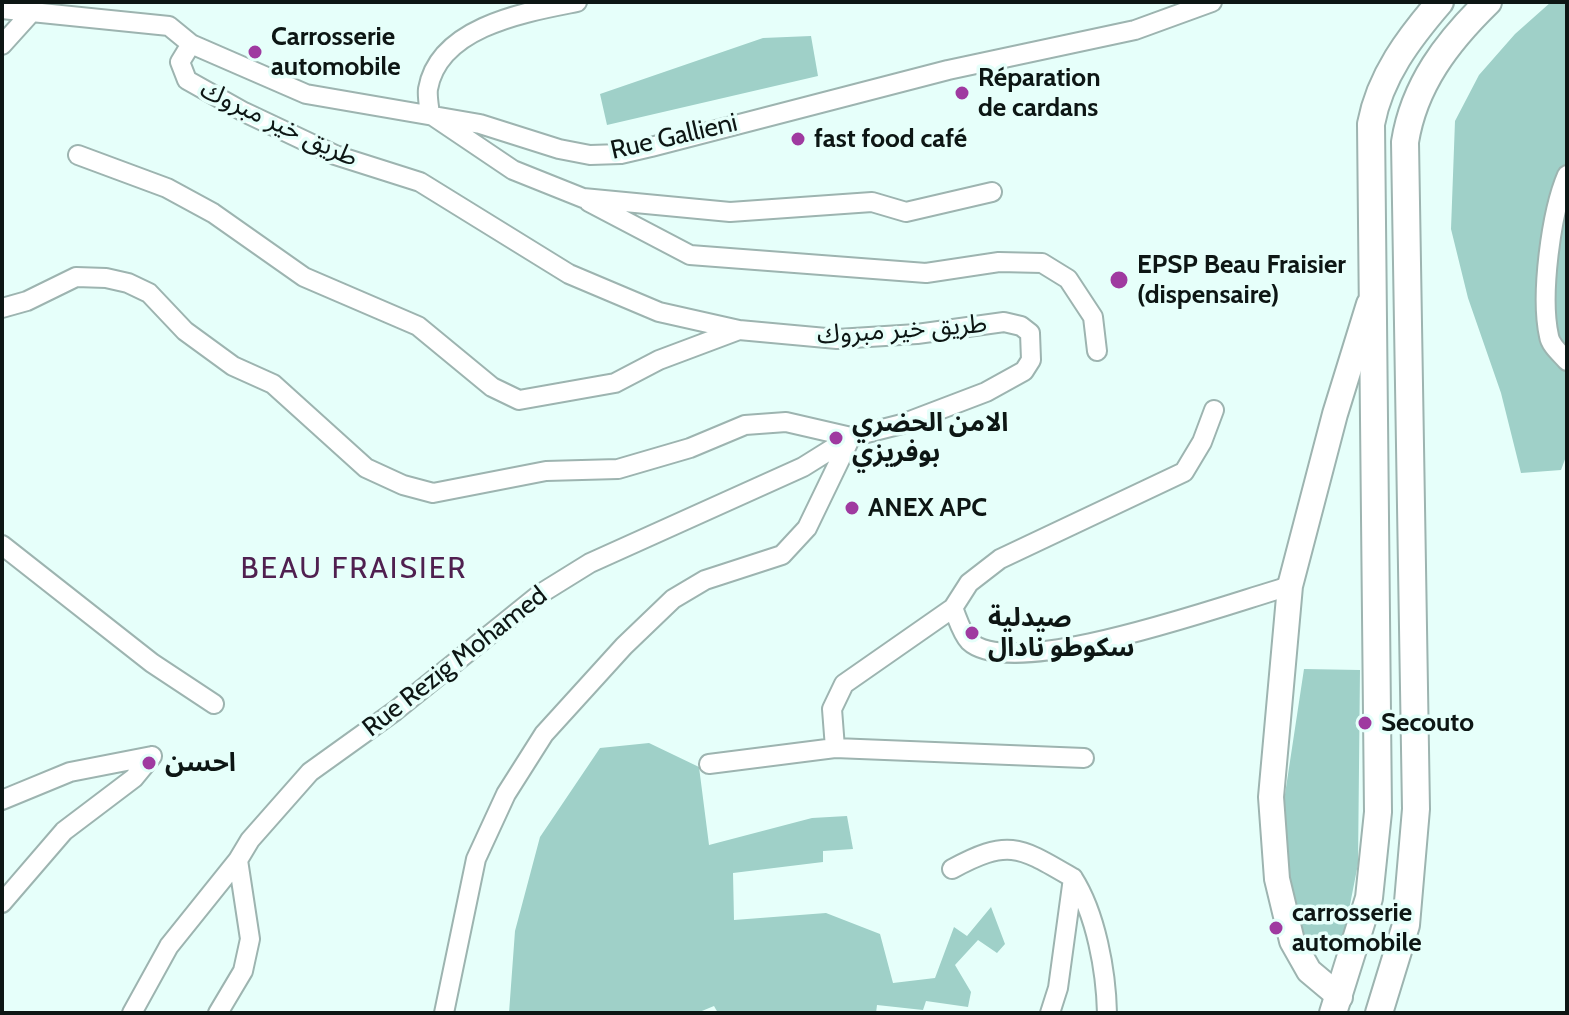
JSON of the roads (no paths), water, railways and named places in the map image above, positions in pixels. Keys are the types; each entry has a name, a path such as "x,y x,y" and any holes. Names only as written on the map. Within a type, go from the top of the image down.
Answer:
{"highway":[{"path":"1336,1005 1369,898 1378,812 1370,142 1375,105 1398,57 1440,2"},
{"path":"1379,1013 1406,925 1416,809 1405,142 1413,107 1427,77 1439,57 1488,2"}],"main road":[{"path":"1336,1005 1309,971 1292,941 1277,879 1271,797 1290,586 1335,414 1372,294"}],"street":[{"path":"577,2 523,13 465,38 437,68 428,89 430,114 513,170 583,198 690,255 926,273 999,262 1042,263 1068,279 1093,317 1097,351"},
{"name":"Rue Gallieni","path":"2,9 169,26 191,44 306,94 480,124 559,149 590,155 621,154 948,70 1135,30 1212,2"},
{"path":"2,45 30,14"},
{"name":"طريق خير مبروك","path":"2,308 27,301 76,277 106,278 128,283 149,293 185,331 233,366 273,384 366,468 403,485 433,493 546,471 618,469 690,448 745,425 786,422 851,437 902,424 958,403 1024,371 1031,360 1030,333 1021,326 1004,322 917,334 837,339 739,330 659,312 569,274 420,182 335,155 244,112 184,77 180,62 191,44"},
{"path":"78,155 167,188 213,213 304,277 418,326 492,387 519,400 615,383 659,360 739,330"},
{"path":"1567,175 1559,194 1547,292 1549,339 1567,361"},
{"path":"583,198 730,212 872,202 906,212 992,192"},
{"path":"835,748 832,709 844,684 953,608 969,583 1000,559 1184,472 1202,442 1214,410"},
{"path":"444,1013 476,859 506,794 544,734 624,646 673,599 705,580 782,555 807,528 851,437"},
{"name":"Rue Rezig Mohamed","path":"132,1013 169,946 238,860 250,840 310,772 395,711 540,594 590,563 763,486 851,437"},
{"path":"2,545 152,663 214,704"},
{"path":"953,608 969,641 990,651 1018,656 1066,650 1290,586"},
{"path":"709,764 835,748 1084,758"},
{"path":"2,800 70,772 152,756 134,778 64,831 2,903"},
{"path":"952,869 984,852 1016,848 1073,878 1082,891 1103,967 1107,1013"},
{"path":"218,1013 243,971 250,939 238,860"},
{"path":"1050,1013 1058,988 1073,878"}],"place":[{"name":"Carrosserie automobile","path":"255,52"},
{"name":"Réparation de cardans","path":"962,93"},
{"name":"fast food café","path":"798,139"},
{"name":"EPSP Beau Fraisier (dispensaire)","path":"1119,280"},
{"name":"الامن الحضري بوفريزي","path":"836,438"},
{"name":"ANEX APC","path":"852,508"},
{"name":"صيدلية سكوطو نادال","path":"972,633"},
{"name":"Secouto","path":"1365,723"},
{"name":"احسن","path":"149,763"},
{"name":"carrosserie automobile","path":"1276,928"}],"district":[{"name":"BEAU FRAISIER","path":"354,569"}]}
